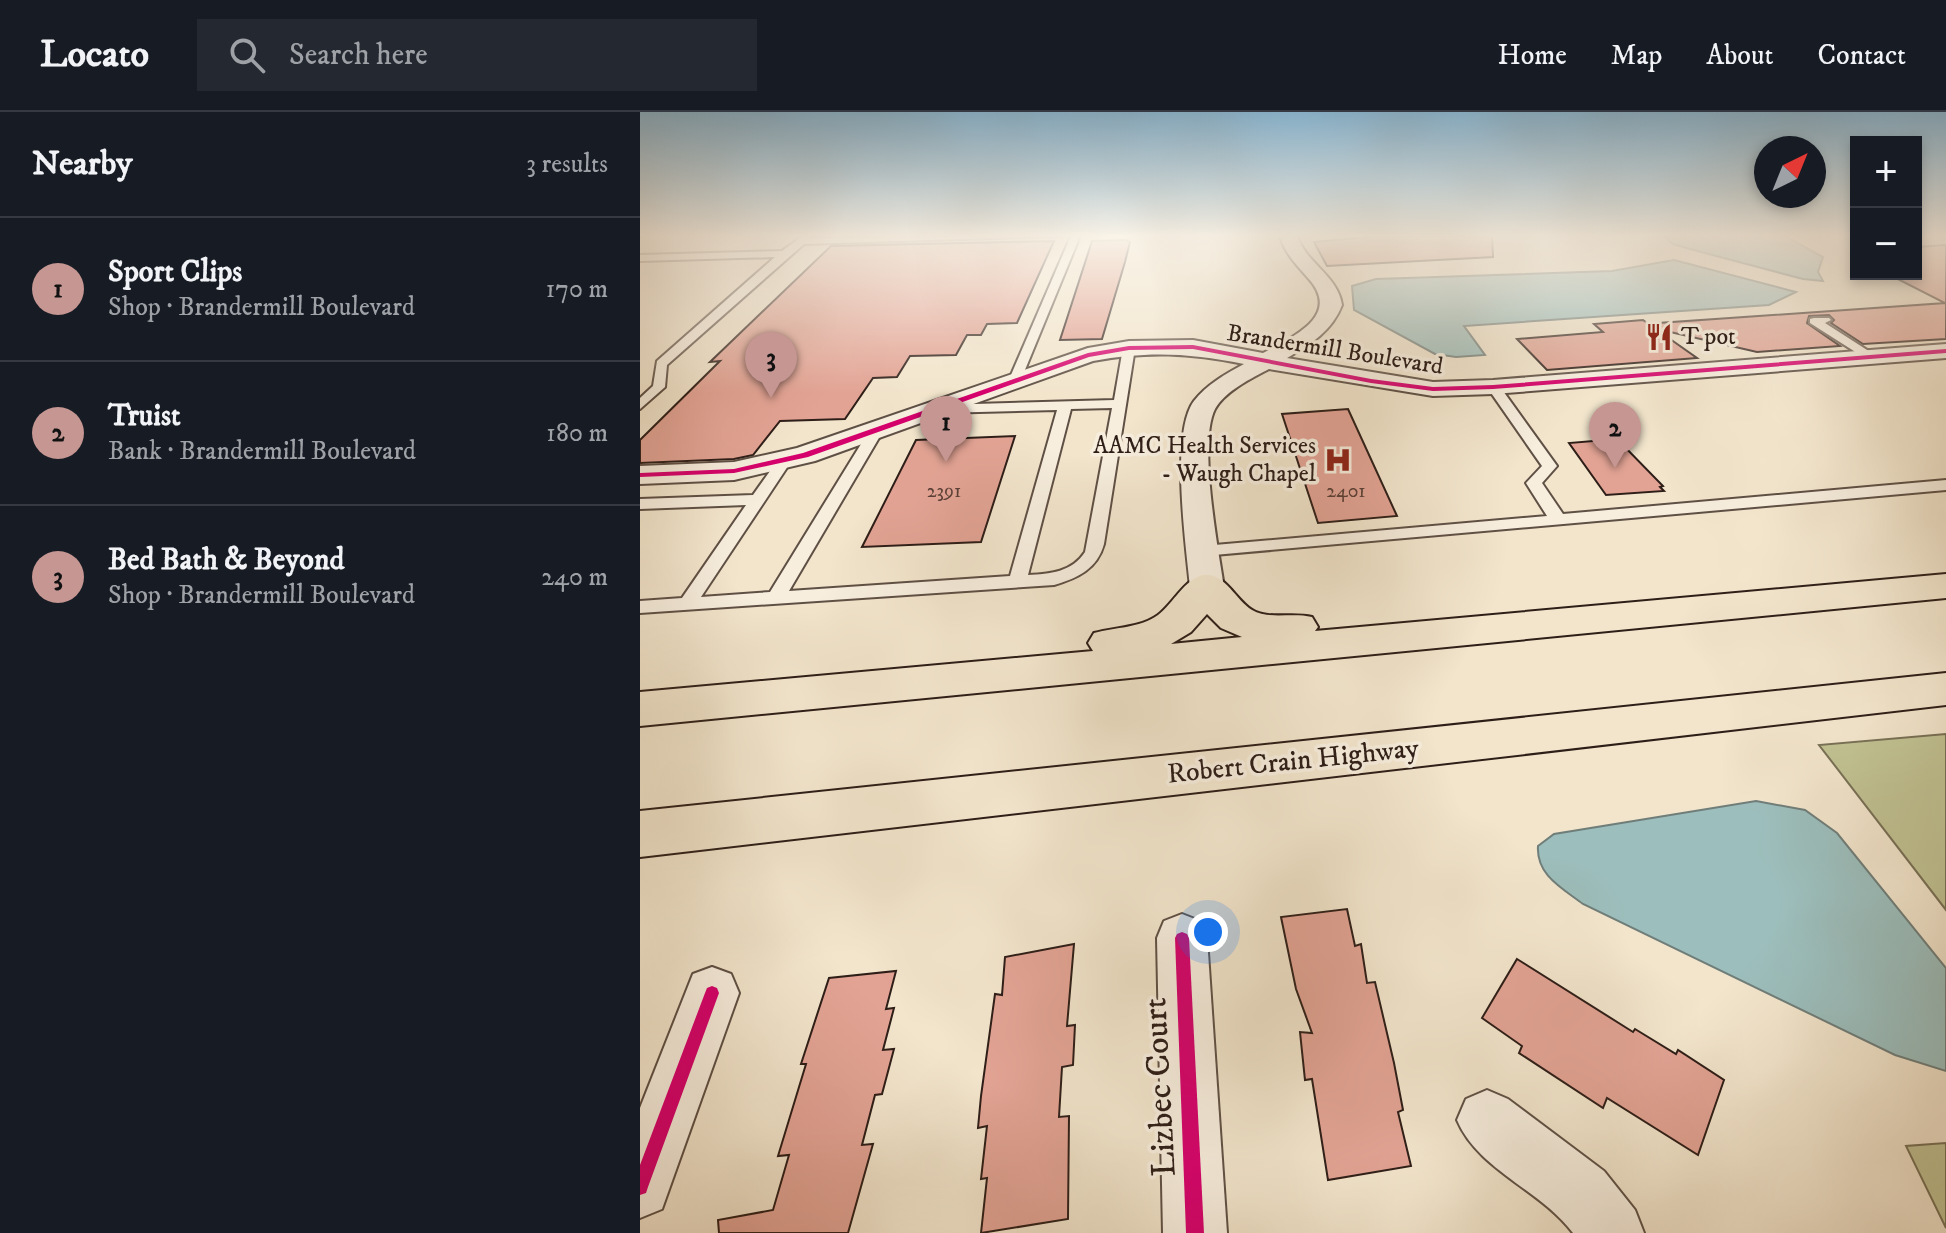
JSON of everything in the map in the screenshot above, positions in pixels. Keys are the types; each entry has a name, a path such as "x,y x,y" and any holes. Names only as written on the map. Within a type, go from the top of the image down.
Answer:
{"highway":[{"path":"1205,569 1225,612 1263,630 1639,595 1834,597"},
{"path":"706,704 988,655 1145,640 1177,625 1205,569"},
{"path":"640,709 1946,586"},
{"name":"Robert Crain Highway","path":"640,834 1946,689"}],"street":[{"path":"1205,569 1196,449 1203,406 1222,388 1262,361 1288,350 1322,323 1332,306 1332,295 1327,288"},
{"name":"Brandermill Boulevard","path":"643,478 734,471 785,460 940,409 1088,355 1129,348 1193,347 1433,389 1493,387 1946,351"},
{"name":"Lizbec Court","path":"1182,938 1195,1233"},
{"path":"640,1187 712,993"},
{"path":"1487,1120 1582,1193 1612,1233"}],"lane":[{"path":"640,405 659,387 661,364 746,288"},
{"path":"1014,382 1054,288"},
{"path":"1825,320 1814,321 1872,357"},
{"path":"640,607 1054,579 1070,574 1093,558 1129,348"},
{"path":"1493,387 1550,466 1534,483 1559,521"},
{"path":"940,409 1120,404"},
{"path":"1018,581 1065,405"},
{"path":"776,598 876,431"},
{"path":"688,603 785,460"},
{"path":"1205,569 1559,521 1946,485"},
{"path":"640,504 758,500"}],"green space":[{"path":"1946,734 1946,910 1819,745"},
{"path":"1946,1143 1946,1228 1906,1146"}],"water":[{"path":"1352,288 1782,288 1796,292 1769,305 1464,326 1485,355 1456,357 1435,354 1354,310"},
{"path":"1756,801 1805,810 1837,833 1946,968 1946,1071 1895,1055 1583,904 1552,880 1538,856 1538,846 1554,834"}],"building":[{"path":"787,288 1033,288 1017,323 987,324 981,335 967,335 956,355 910,356 897,377 873,378 845,419 780,421 753,455 734,459 640,463 640,440 720,361 710,362"},
{"path":"1077,288 1117,288 1102,339 1060,340"},
{"path":"1916,288 1946,288 1946,339 1863,344 1831,323 1834,320 1829,315 1809,316 1807,323 1840,346 1757,352 1657,329 1658,323 1945,303"},
{"path":"1643,320 1697,358 1547,370 1517,339 1603,332 1594,324"},
{"path":"1348,409 1397,516 1318,523 1282,414"},
{"path":"1015,436 981,542 862,547 916,440"},
{"path":"1617,439 1663,486 1660,487 1664,491 1606,495 1569,443"},
{"path":"1347,909 1355,946 1361,944 1367,983 1375,982 1394,1063 1403,1110 1398,1112 1411,1166 1328,1180 1312,1079 1305,1080 1300,1032 1312,1033 1296,989 1281,917"},
{"path":"1074,944 1067,1026 1075,1025 1073,1065 1062,1067 1059,1117 1069,1116 1068,1219 981,1233 987,1178 981,1179 987,1126 978,1128 995,994 1002,995 1005,957"},
{"path":"1517,959 1633,1032 1635,1029 1676,1054 1678,1050 1724,1080 1698,1155 1607,1098 1603,1108 1519,1053 1522,1046 1482,1018"},
{"path":"896,971 886,1009 894,1008 883,1050 894,1049 882,1094 875,1095 862,1145 873,1144 848,1233 719,1233 718,1220 773,1210 789,1155 778,1156 806,1064 801,1064 829,978"}],"cycle path":[{"path":"640,475 734,471 805,455 1088,355 1129,348 1193,347 1371,381 1433,389 1493,387 1946,351"},
{"path":"1182,938 1195,1233"},
{"path":"640,1187 712,993"}],"place":[{"name":"T pot","path":"1659,337"},
{"name":"Bed Bath & Beyond","path":"771,398"},
{"name":"AAMC Health Services - Waugh Chapel","path":"1338,460"},
{"name":"Sport Clips","path":"946,462"},
{"name":"Truist","path":"1615,468"}]}
